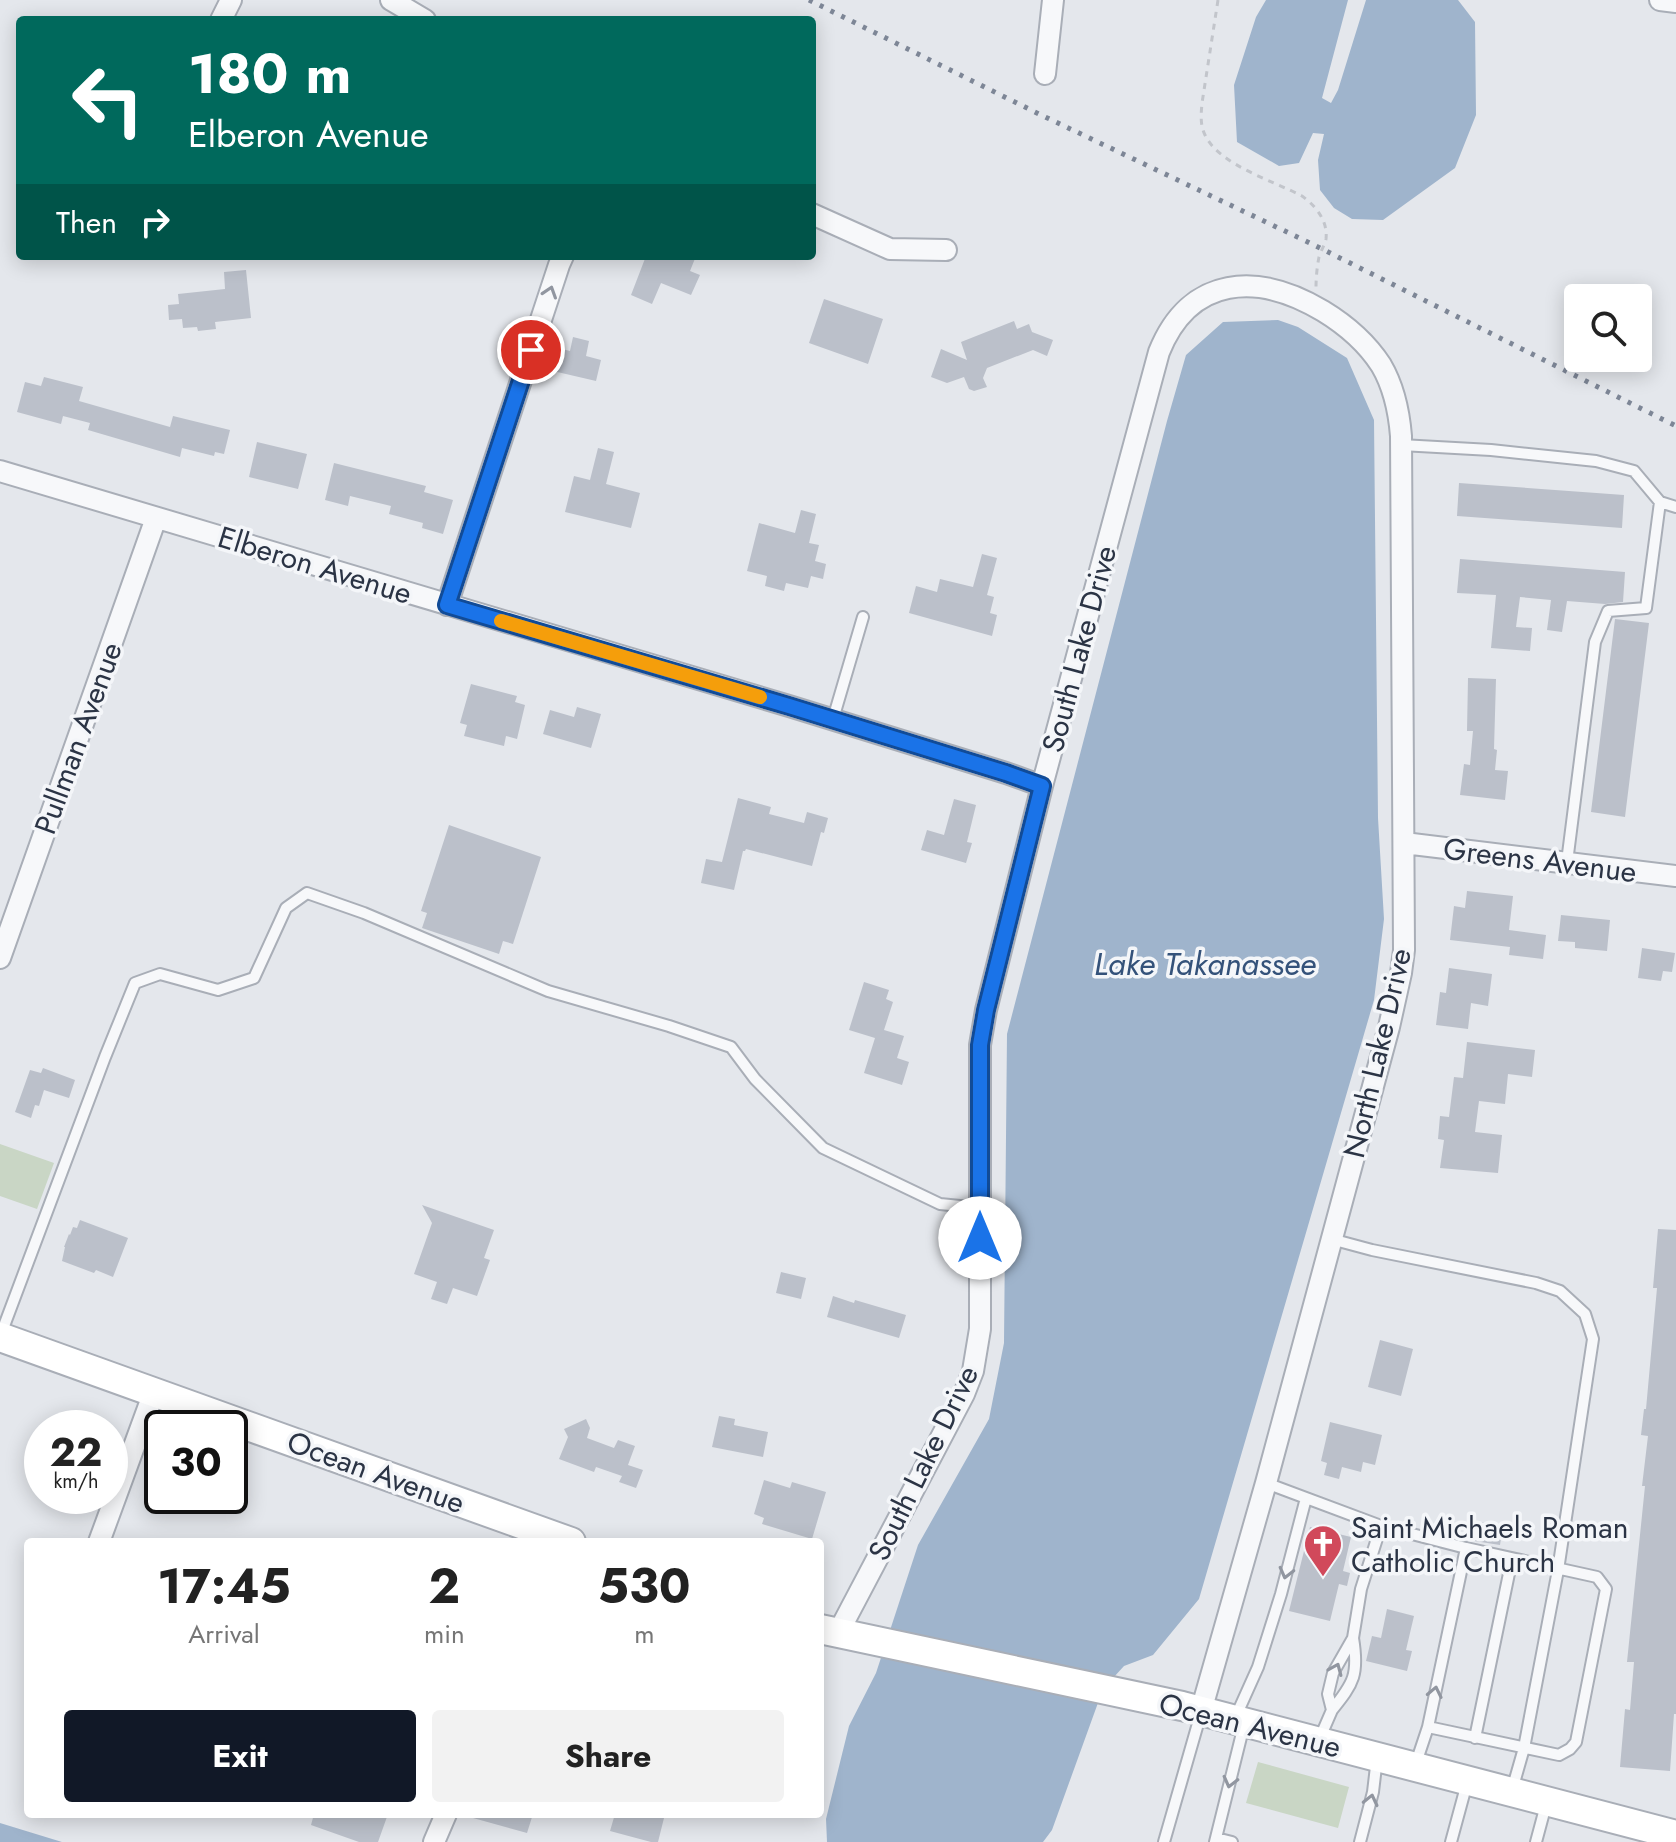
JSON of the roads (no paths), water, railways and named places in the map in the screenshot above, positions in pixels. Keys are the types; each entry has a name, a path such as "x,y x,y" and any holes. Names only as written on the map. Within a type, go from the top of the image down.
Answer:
{"street":[{"path":"391,0 418,16"},
{"path":"1045,74 1053,0"},
{"path":"1660,0 1676,2"},
{"path":"816,216 890,249 946,250"},
{"path":"447,605 561,260"},
{"name":"South Lake Drive","path":"829,1631 954,1415 973,1371 980,1329 980,1045 986,1010 1042,786 1167,332 1194,303 1231,288 1276,290 1298,297 1320,310"},
{"name":"North Lake Drive","path":"1201,1711 1266,1483 1401,973 1405,923 1401,445 1397,404 1381,366 1367,346 1355,333 1320,310"},
{"name":"Elberon Avenue","path":"0,471 833,719 1042,786"},
{"name":"Pullman Avenue","path":"0,958 156,518"},
{"name":"Greens Avenue","path":"1404,843 1676,876"},
{"name":"Ocean Avenue","path":"0,1337 536,1536"},
{"path":"100,1538 154,1392"},
{"name":"Ocean Avenue","path":"829,1631 1201,1711 1547,1801 1674,1829"},
{"path":"434,1842 444,1818"}],"lane":[{"path":"1401,445 1596,461 1634,471 1660,502 1676,507"},
{"path":"1567,862 1595,642 1608,611 1646,608 1660,502"},
{"path":"833,719 863,617"},
{"path":"0,1337 135,983 160,974 218,990 254,978 286,908 307,893 364,913 548,991 731,1047 755,1079 823,1148 940,1204 980,1208"},
{"path":"1331,1239 1536,1283 1560,1291 1585,1314 1593,1339 1558,1570 1524,1748 1512,1792"},
{"path":"1266,1483 1381,1526 1597,1577 1606,1589 1576,1742 1570,1749 1559,1755 1428,1727"},
{"path":"1232,1842 1215,1840 1239,1722 1281,1594 1306,1498"},
{"path":"1319,1742 1332,1710 1353,1682 1357,1659 1353,1638 1361,1589 1381,1526"},
{"path":"1415,1767 1428,1727 1466,1548"},
{"path":"1475,1738 1512,1559"},
{"path":"1332,1710 1328,1694 1333,1673 1353,1638"},
{"path":"1164,1842 1201,1711"},
{"path":"1360,1842 1373,1792 1377,1757"},
{"path":"1451,1842 1467,1781"},
{"path":"1536,1842 1547,1801"}],"water":[{"path":"1266,0 1348,0 1322,98 1331,103 1338,90 1366,0 1458,0 1475,22 1476,115 1455,168 1383,220 1352,219 1334,208 1320,190 1318,160 1324,134 1313,133 1299,163 1279,166 1237,142 1234,85 1256,17"},
{"name":"Lake Takanassee","path":"1278,320 1298,327 1347,358 1374,420 1378,818 1384,919 1374,1000 1199,1599 1153,1655 1124,1666 1103,1689 1052,1830 1043,1842 827,1842 826,1819 849,1726 876,1673 918,1545 989,1419 1004,1343 1007,1034 1186,355 1223,322"},
{"path":"0,1823 62,1842 0,1842"}],"railway":[{"path":"809,0 1310,243 1676,426"}],"place":[{"name":"Saint Michaels Roman Catholic Church","path":"1323,1578"}]}
